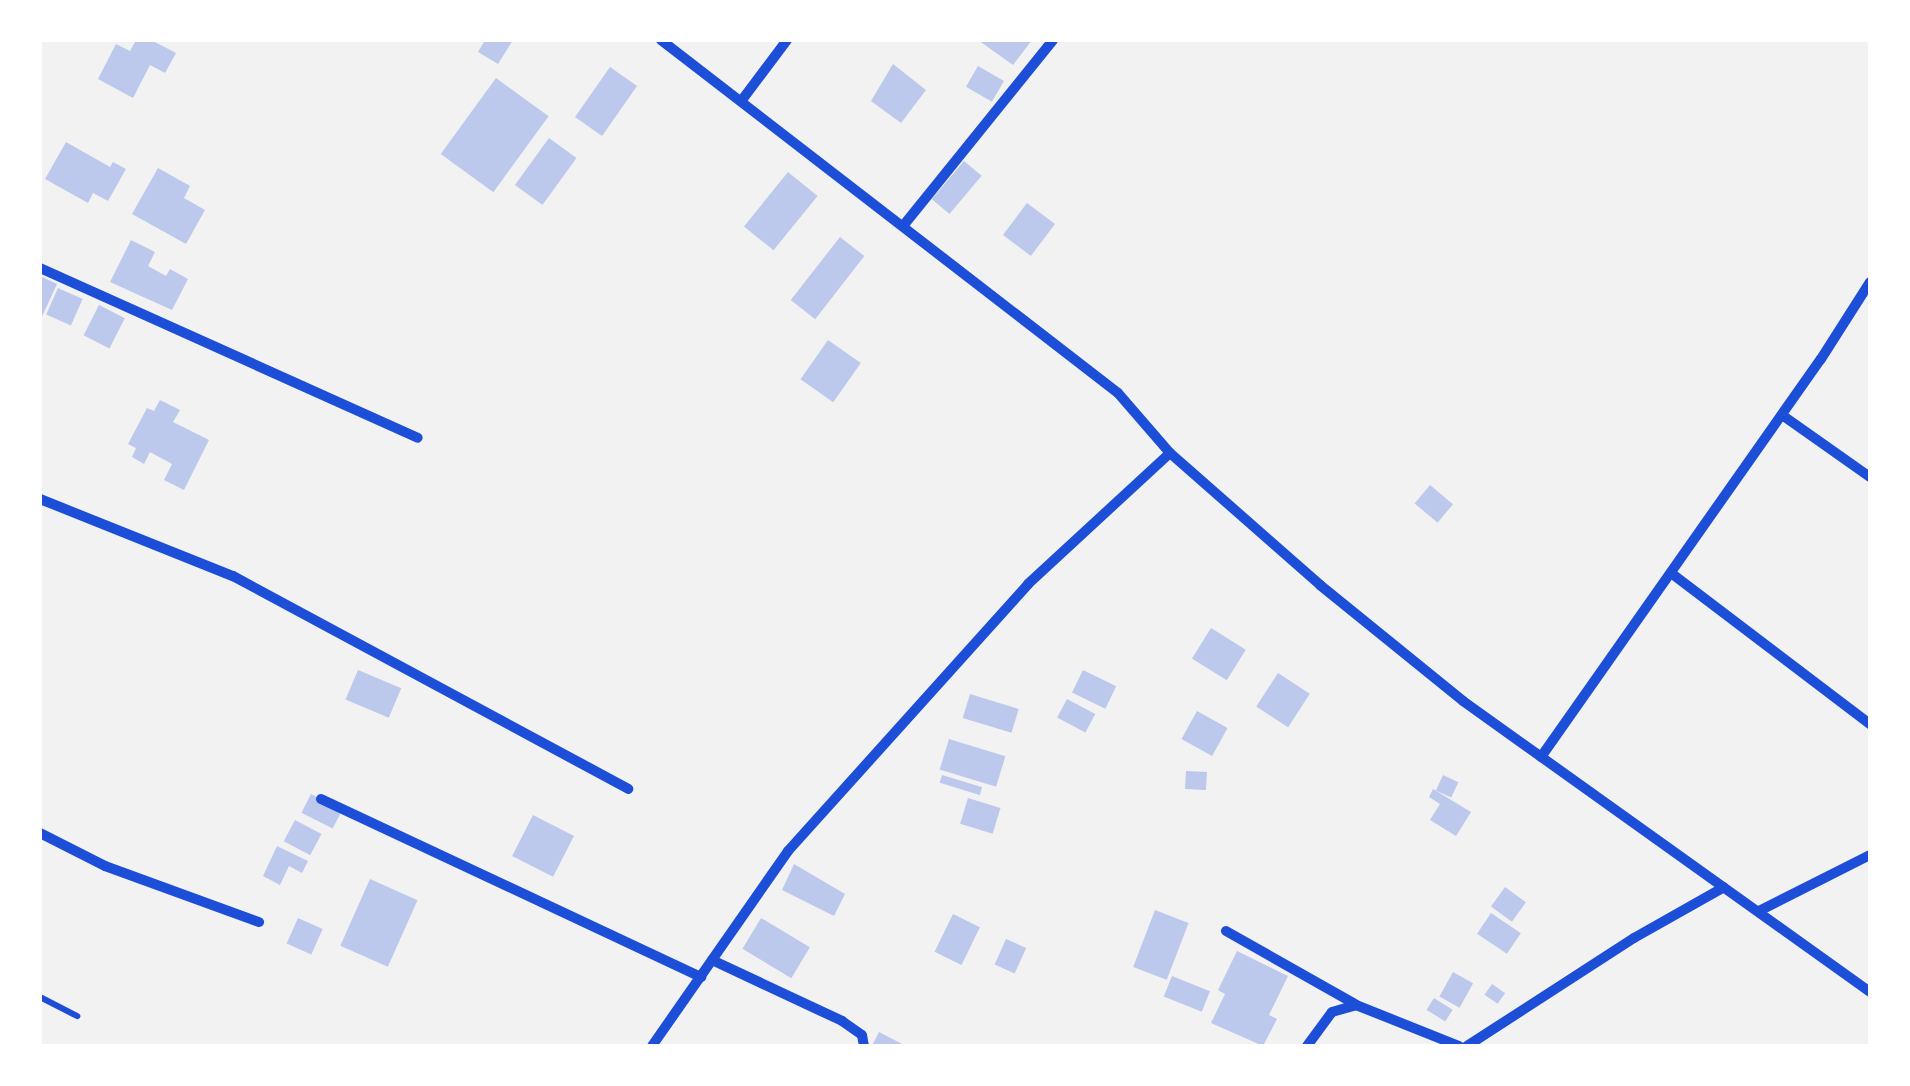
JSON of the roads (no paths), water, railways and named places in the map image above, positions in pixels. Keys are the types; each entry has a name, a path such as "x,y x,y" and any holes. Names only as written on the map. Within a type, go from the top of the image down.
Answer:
{"street":[{"path":"661,40 1118,393 1170,452 1320,585 1541,757 1870,992"},
{"path":"742,100 787,40"},
{"path":"904,226 1053,40"},
{"path":"40,268 418,438"},
{"path":"1541,757 1782,415 1870,282"},
{"path":"1782,415 1870,477"},
{"path":"652,1046 788,851 1015,599 1170,452"},
{"path":"40,499 233,576 628,788"},
{"path":"1670,573 1870,724"},
{"path":"321,799 701,976"},
{"path":"40,833 106,866 259,922"},
{"path":"1759,911 1870,855"},
{"path":"1467,1046 1634,938 1724,886"},
{"path":"1226,931 1356,1004 1459,1046"},
{"path":"712,960 842,1021 862,1035 864,1046"},
{"path":"1307,1046 1332,1012 1356,1004"}],"lane":[{"path":"40,997 77,1016"}]}
